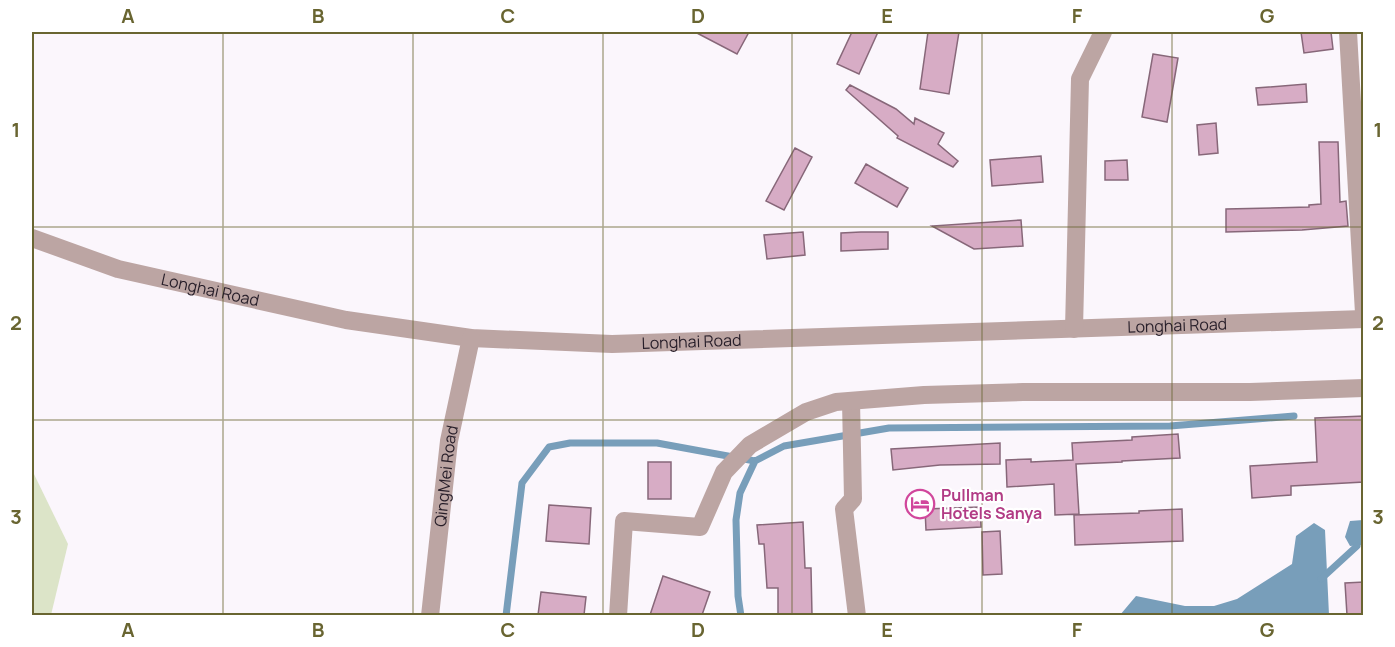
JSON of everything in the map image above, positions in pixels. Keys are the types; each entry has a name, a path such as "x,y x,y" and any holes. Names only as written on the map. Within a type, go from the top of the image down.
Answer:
{"street":[{"path":"1074,329 1080,79 1103,32"},
{"path":"1348,32 1364,313"},
{"name":"Longhai Road","path":"32,238 118,269 346,320 471,338 612,344 1364,319"},
{"name":"QingMei Road","path":"430,615 449,441 471,338"},
{"path":"618,615 624,521 700,527 724,472 750,445 806,412 836,402 924,395 1023,392 1250,392 1364,387"},
{"path":"851,401 854,499 844,509 857,615"}],"green space":[{"path":"32,470 68,544 51,615 32,615"}],"water":[{"path":"1363,520 1363,545 1350,546 1345,537 1350,521"},
{"path":"1314,523 1325,530 1329,615 1120,615 1136,596 1185,606 1214,606 1237,599 1292,564 1296,536"}],"building":[{"path":"695,32 749,32 737,54"},
{"path":"852,32 878,32 859,74 837,64"},
{"path":"928,32 959,32 949,94 920,89"},
{"path":"1301,32 1331,32 1333,49 1304,53"},
{"path":"1153,54 1178,58 1167,122 1142,117"},
{"path":"1306,84 1307,102 1258,105 1256,88"},
{"path":"850,85 896,109 914,124 915,118 944,133 938,144 958,161 953,167 897,138 898,136 846,90"},
{"path":"1216,123 1218,153 1199,155 1197,125"},
{"path":"1319,142 1338,142 1340,202 1346,201 1348,226 1226,232 1226,209 1309,207 1309,205 1321,204"},
{"path":"795,148 812,157 784,210 766,201"},
{"path":"1041,156 1043,182 992,186 990,160"},
{"path":"1127,160 1128,180 1105,180 1105,161"},
{"path":"866,164 908,188 897,207 855,183"},
{"path":"1021,220 1023,246 974,249 932,226"},
{"path":"803,232 805,255 767,259 764,235"},
{"path":"888,232 888,249 841,251 841,233"},
{"path":"1364,416 1364,482 1291,486 1291,495 1252,498 1250,466 1317,462 1315,418"},
{"path":"1178,434 1180,458 1076,464 1079,514 1055,515 1054,484 1007,487 1006,460 1031,459 1031,462 1073,460 1072,443 1132,440 1132,437"},
{"path":"1000,443 1000,464 940,465 893,470 891,449"},
{"path":"648,462 671,462 671,499 648,499"},
{"path":"549,505 591,508 589,544 546,541"},
{"path":"980,507 981,527 926,530 925,509"},
{"path":"1182,509 1183,541 1075,545 1074,515"},
{"path":"803,522 805,568 811,568 812,615 778,615 778,588 767,588 764,544 759,544 757,525"},
{"path":"1000,531 1002,574 983,575 982,532"},
{"path":"663,576 710,592 702,615 650,615"},
{"path":"1364,582 1364,615 1347,615 1345,583"},
{"path":"541,592 586,597 584,615 538,615"}],"waterway":[{"path":"506,616 522,483 549,447 570,443 657,443 755,461 784,446 889,428 1170,426 1294,416"},
{"path":"741,616 738,596 736,520 740,493 755,461"},
{"path":"1321,579 1357,546"}],"place":[{"name":"Pullman Hotels Sanya","path":"920,504"}]}
